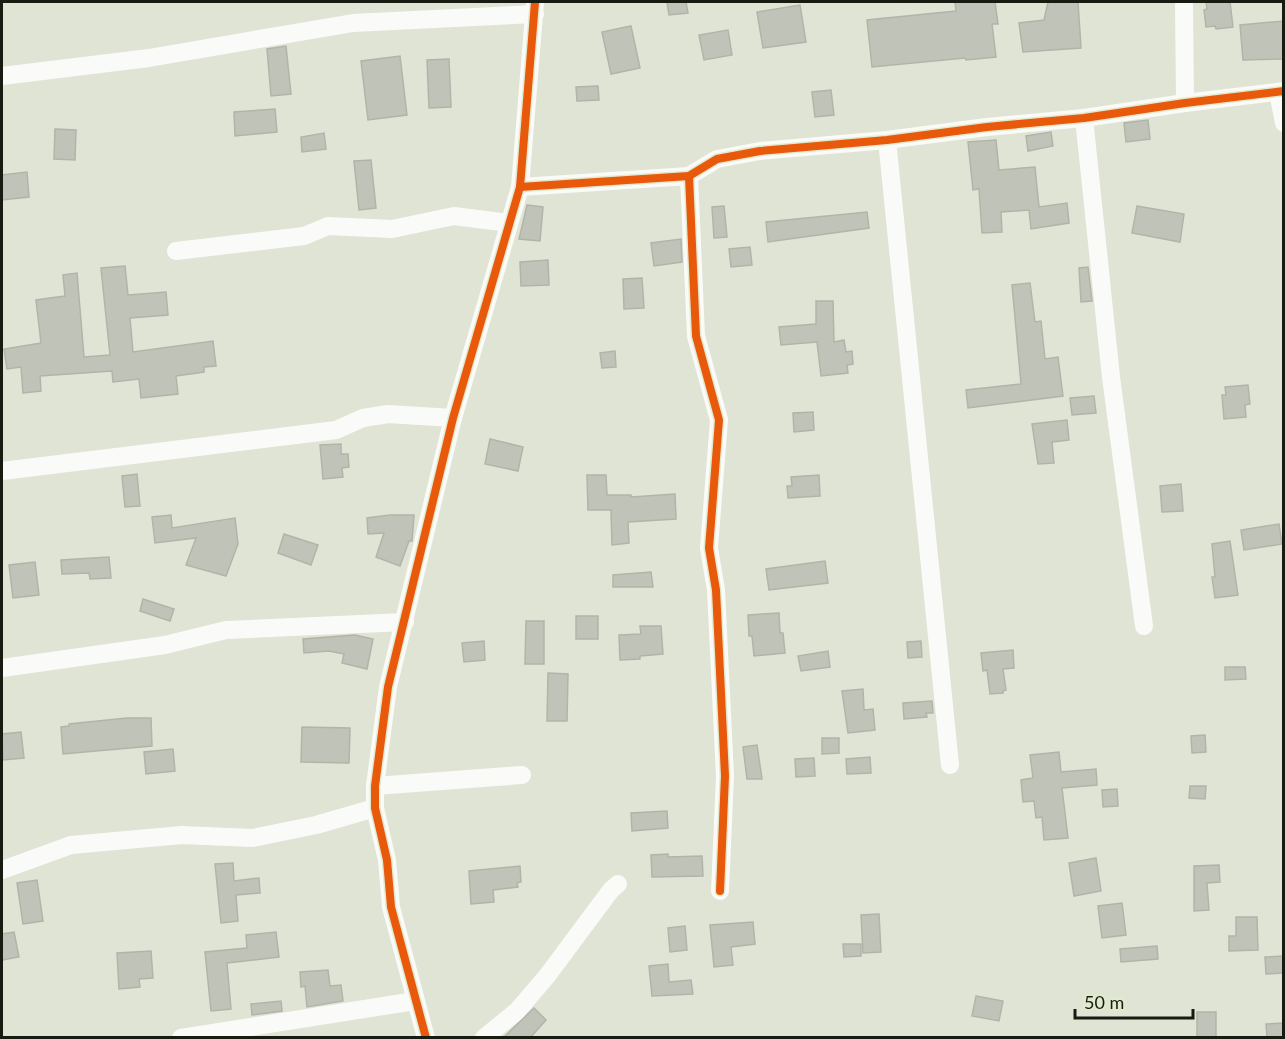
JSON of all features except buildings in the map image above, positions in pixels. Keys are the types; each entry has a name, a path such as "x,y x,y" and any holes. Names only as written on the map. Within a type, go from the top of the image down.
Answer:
{"street":[{"path":"1184,2 1185,103"},
{"path":"2,76 149,58 353,23 535,8 520,187 453,418 388,687 375,786 375,808 387,860 391,907 426,1038"},
{"path":"520,187 688,176 717,159 760,151 887,140 987,127 1084,118 1281,92 1284,123"},
{"path":"1084,118 1111,377 1144,626"},
{"path":"887,140 950,765"},
{"path":"688,176 696,336 719,420 709,548 716,590 725,776 720,891"},
{"path":"176,251 304,237 328,226 392,228 454,216 509,224"},
{"path":"2,471 336,430 363,418 388,414 453,418"},
{"path":"2,668 165,645 226,630 405,622"},
{"path":"375,786 522,775"},
{"path":"2,870 71,845 182,835 253,838 316,825 375,808"},
{"path":"484,1038 517,1011 618,884"},
{"path":"181,1038 415,1001"}],"cycle path":[{"path":"426,1038 391,907 387,860 375,808 375,786 388,687 453,418 520,187 535,2"},
{"path":"520,187 689,176 717,159 760,151 887,140 987,127 1084,118 1284,91"},
{"path":"689,176 696,336 719,420 709,548 716,590 725,776 720,891"}]}
